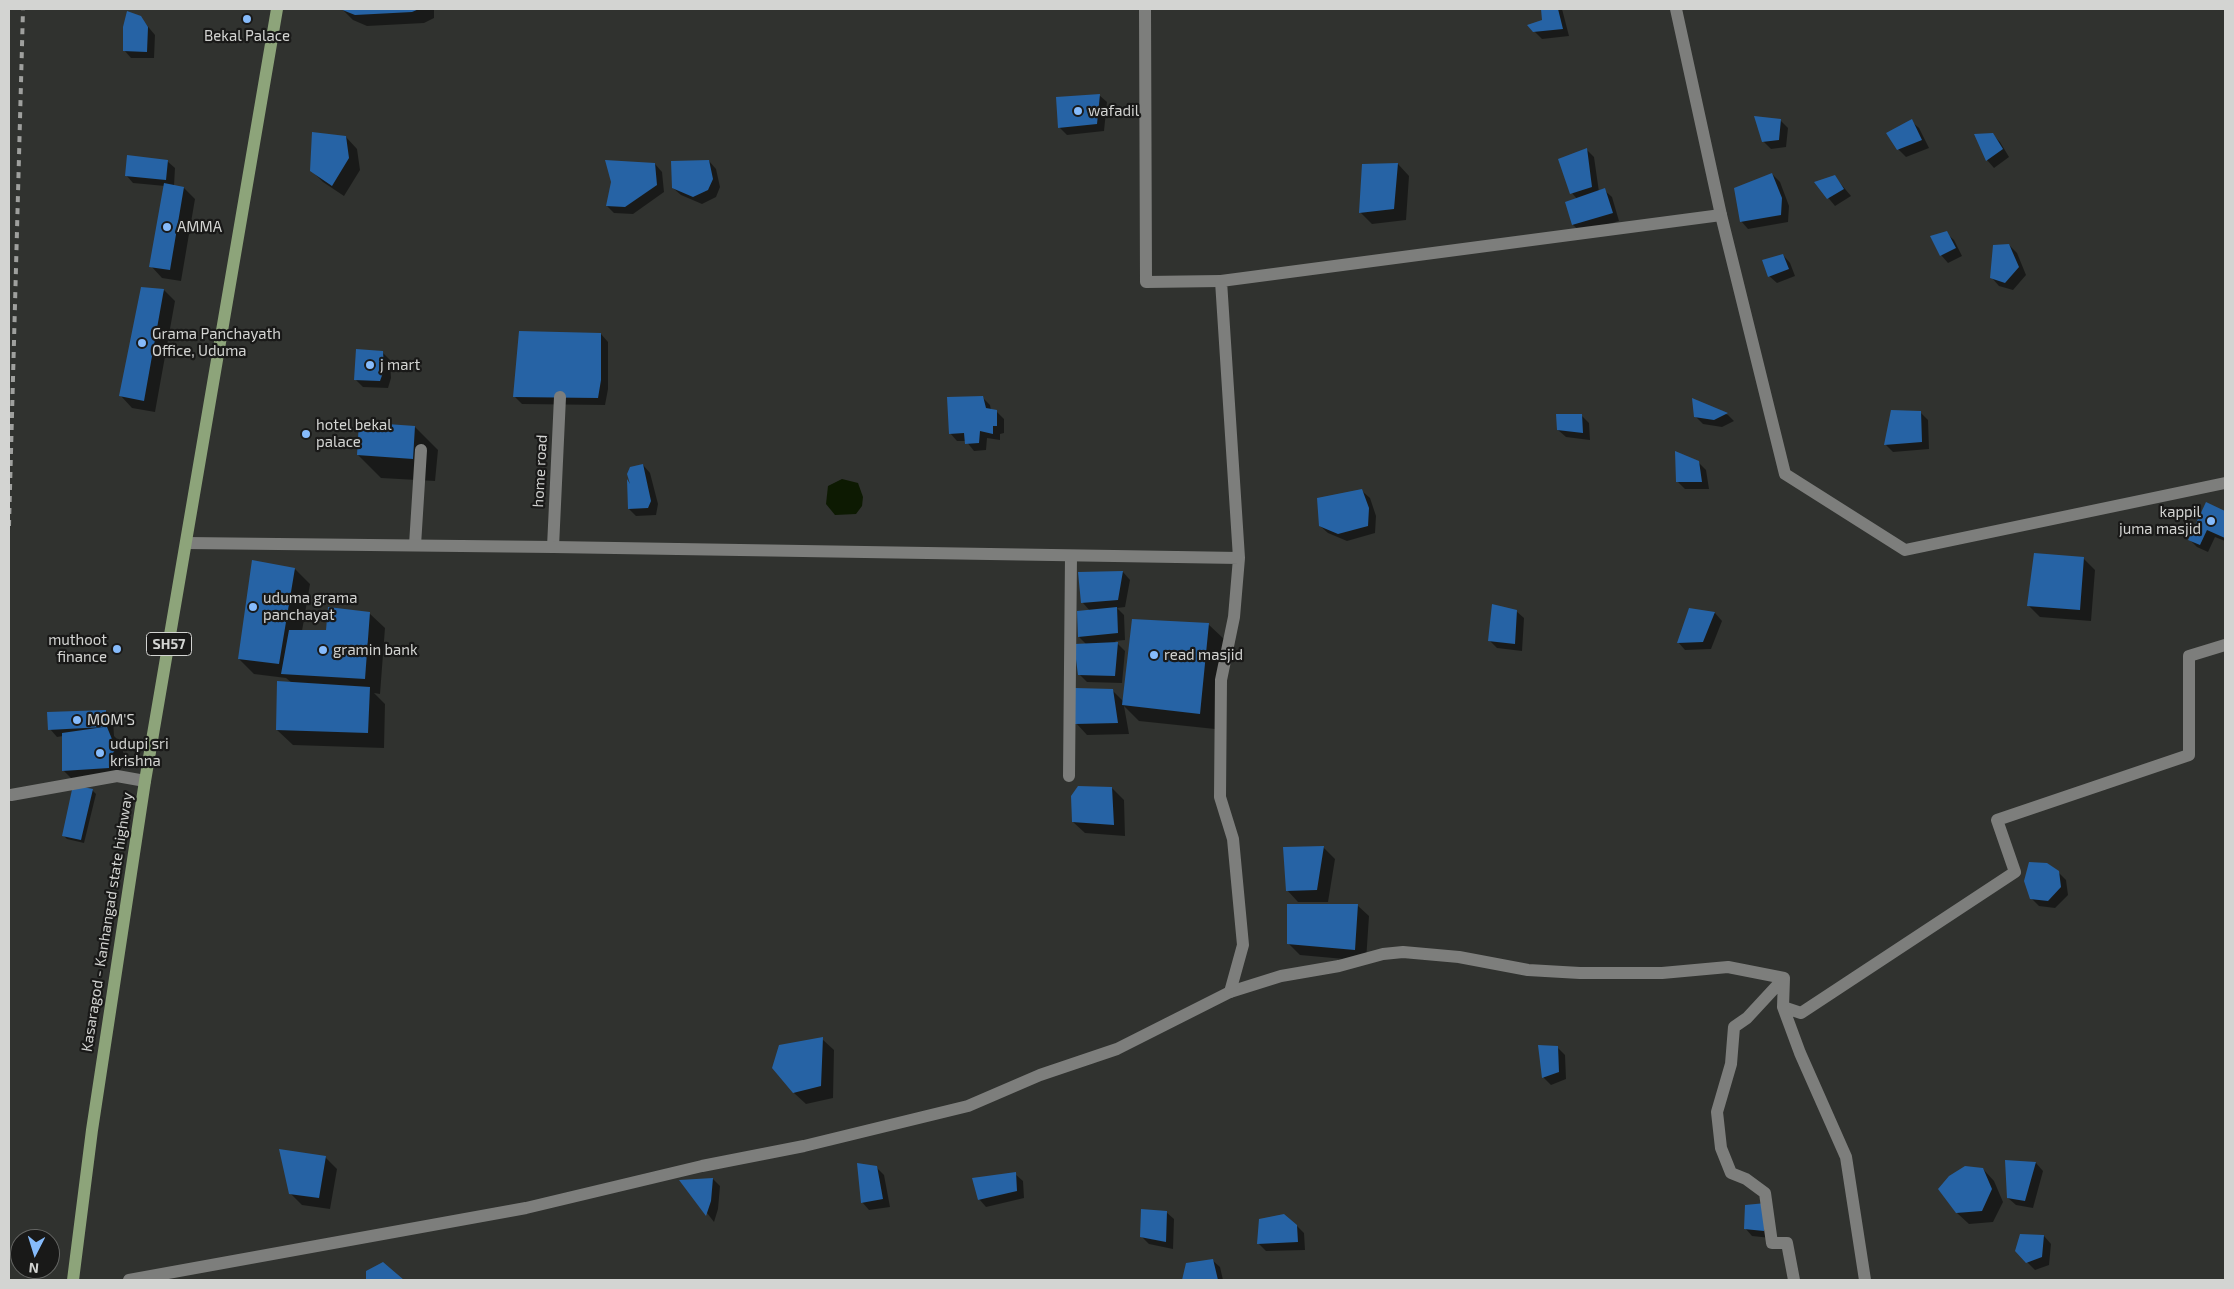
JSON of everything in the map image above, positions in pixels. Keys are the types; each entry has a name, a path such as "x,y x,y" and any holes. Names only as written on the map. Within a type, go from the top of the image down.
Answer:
{"main road":[{"name":"Kasaragod - Kanhangad state highway","path":"73,1280 94,1120 145,781 277,9"}],"street":[{"path":"1145,9 1146,282 1221,281 1721,215"},
{"path":"1676,9 1721,215 1786,474 1905,550 2225,483"},
{"path":"1221,281 1239,558 1234,616 1221,680 1220,797 1233,840 1243,946 1230,992"},
{"name":"home road","path":"553,547 560,397"},
{"path":"415,546 421,450"},
{"path":"186,544 553,547 1239,558"},
{"path":"1069,776 1071,556"},
{"path":"1783,1007 1801,1013 2015,872 1997,820 2189,755 2189,656 2225,645"},
{"path":"11,795 117,776 145,781"},
{"path":"129,1280 526,1208 702,1166 804,1146 968,1106 1040,1075 1117,1049 1230,992 1281,976 1402,952 1459,957 1536,970 1662,973 1728,967 1784,978"},
{"path":"1784,978 1783,1007 1800,1053 1846,1157 1865,1280"},
{"path":"1784,978 1747,1018 1734,1027 1731,1064 1717,1112 1721,1148 1731,1173 1746,1179 1765,1194 1772,1243 1787,1243 1794,1280"}],"shaded area":[{"path":"842,479 858,483 863,497 862,506 856,514 835,515 826,504 828,486"}],"building":[{"path":"340,9 419,9 412,12 355,15"},
{"path":"1541,9 1558,9 1563,29 1533,32 1527,25 1542,20"},
{"path":"127,11 141,16 148,27 147,52 123,51 123,27"},
{"name":"wafadil","path":"1100,94 1097,124 1058,128 1056,97"},
{"path":"1754,116 1781,119 1779,140 1762,142"},
{"path":"1912,119 1922,140 1897,150 1886,133"},
{"path":"312,132 346,136 349,158 332,186 310,171"},
{"path":"1993,133 2003,149 1986,161 1974,134"},
{"path":"1587,148 1592,187 1570,194 1558,159"},
{"path":"127,155 168,160 166,180 125,176"},
{"path":"605,160 655,163 657,185 625,207 606,206 611,182"},
{"path":"709,160 713,179 708,190 693,197 672,188 671,161"},
{"path":"1398,163 1394,209 1359,213 1362,164"},
{"path":"1772,173 1782,198 1781,215 1740,222 1734,188"},
{"path":"1835,175 1844,189 1827,199 1814,182"},
{"name":"AMMA","path":"164,183 184,187 170,270 149,267"},
{"path":"1605,188 1613,213 1572,225 1565,202"},
{"path":"1947,231 1956,248 1940,256 1930,236"},
{"path":"2009,244 2019,267 2005,283 1990,278 1993,245"},
{"path":"1783,254 1789,269 1768,277 1762,260"},
{"name":"Grama Panchayath Office, Uduma","path":"141,287 164,289 144,401 119,396"},
{"path":"519,331 601,333 601,380 598,398 513,397"},
{"name":"j mart","path":"356,349 383,351 384,370 380,381 354,380"},
{"path":"983,396 986,408 997,410 997,426 993,426 993,434 980,431 979,443 965,444 964,433 949,434 947,397"},
{"path":"1692,398 1728,413 1714,420 1694,417"},
{"path":"1891,410 1921,411 1922,442 1884,445"},
{"path":"1556,414 1582,414 1583,433 1557,430"},
{"path":"359,422 415,426 413,459 357,455"},
{"path":"1675,451 1699,461 1702,482 1676,482"},
{"path":"643,464 651,501 648,508 628,509 627,479 630,484 627,474 630,467"},
{"path":"1362,489 1369,508 1368,526 1338,534 1319,526 1317,498"},
{"name":"kappil juma masjid","path":"2206,502 2225,511 2225,538 2207,530 2200,545 2188,540"},
{"path":"2034,553 2084,557 2080,610 2027,606"},
{"path":"252,560 295,568 279,664 238,659"},
{"path":"1123,571 1118,600 1081,603 1078,572"},
{"path":"1492,604 1517,610 1515,644 1488,641"},
{"path":"328,607 370,612 365,679 281,674 289,630 326,630"},
{"path":"1117,607 1118,633 1078,637 1077,611"},
{"path":"1689,608 1715,612 1703,642 1677,643"},
{"path":"1132,619 1209,623 1200,714 1122,705"},
{"path":"1118,642 1115,676 1078,675 1074,644"},
{"path":"277,681 370,687 368,733 276,730"},
{"path":"1075,688 1113,689 1118,723 1074,724"},
{"path":"106,710 107,727 116,749 109,758 109,768 62,771 62,733 104,727 48,730 47,712"},
{"path":"73,785 93,789 81,840 62,836"},
{"path":"1078,786 1112,787 1114,825 1072,822 1071,796"},
{"path":"1324,846 1317,890 1286,891 1283,847"},
{"path":"2029,862 2047,863 2059,871 2061,887 2048,901 2030,899 2024,881"},
{"path":"1287,904 1358,904 1355,950 1287,944"},
{"path":"823,1037 821,1086 793,1093 772,1068 779,1045"},
{"path":"1538,1045 1558,1046 1559,1072 1542,1078"},
{"path":"279,1149 326,1156 319,1198 289,1194"},
{"path":"2005,1160 2036,1162 2025,1201 2007,1198"},
{"path":"857,1163 877,1166 883,1199 861,1203"},
{"path":"1965,1166 1983,1168 1992,1189 1982,1211 1956,1213 1938,1189 1949,1176"},
{"path":"1016,1172 1017,1191 978,1200 972,1178"},
{"path":"713,1178 711,1201 706,1216 679,1180"},
{"path":"1766,1203 1764,1231 1744,1229 1745,1205"},
{"path":"1141,1209 1167,1211 1166,1242 1140,1237"},
{"path":"1284,1214 1297,1225 1298,1242 1257,1244 1259,1219"},
{"path":"2020,1234 2044,1235 2042,1257 2026,1263 2015,1251"},
{"path":"1213,1259 1218,1280 1182,1280 1186,1263"},
{"path":"383,1262 404,1280 366,1280 366,1271"}],"railway":[{"path":"9,526 23,9"}],"place":[{"name":"Bekal Palace","path":"247,19"},
{"name":"wafadil","path":"1078,111"},
{"name":"AMMA","path":"167,227"},
{"name":"Grama Panchayath Office, Uduma","path":"142,343"},
{"name":"j mart","path":"370,365"},
{"name":"hotel bekal palace","path":"306,434"},
{"name":"kappil juma masjid","path":"2211,521"},
{"name":"uduma grama panchayat","path":"253,607"},
{"name":"muthoot finance","path":"117,649"},
{"name":"gramin bank","path":"323,650"},
{"name":"read masjid","path":"1154,655"},
{"name":"MOM'S","path":"77,720"},
{"name":"udupi sri krishna","path":"100,753"}]}
